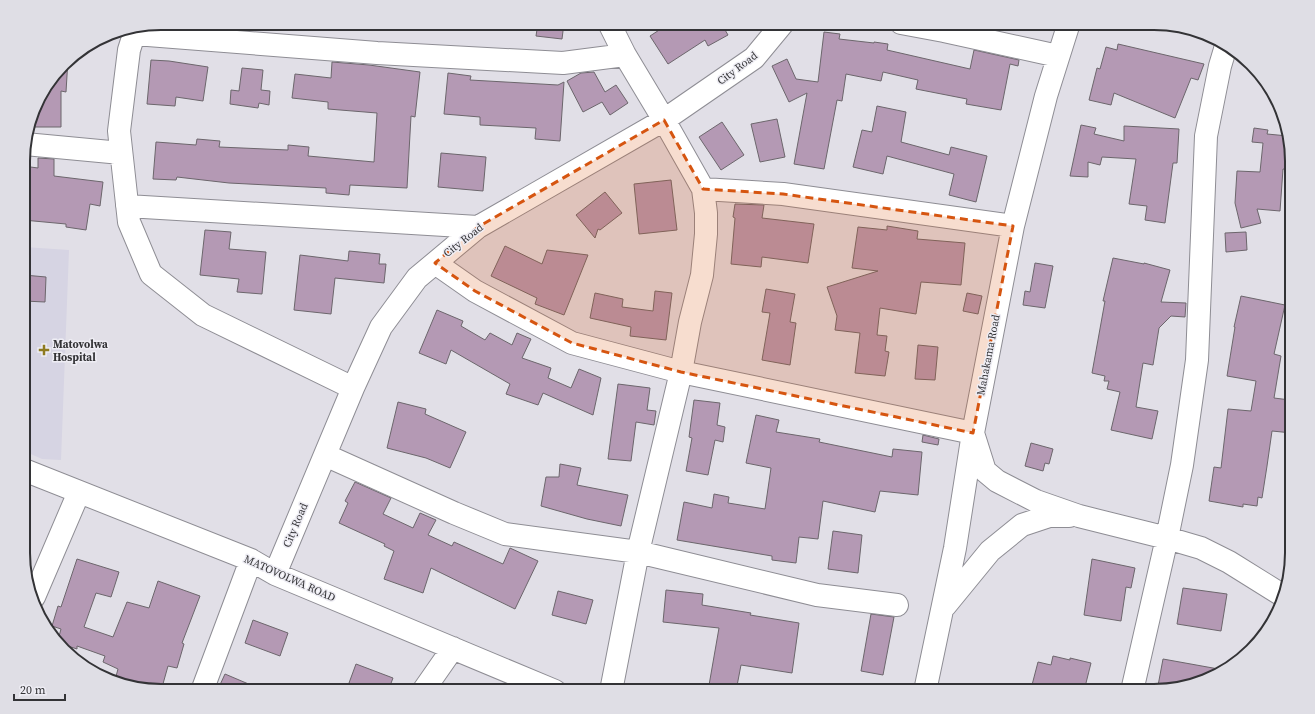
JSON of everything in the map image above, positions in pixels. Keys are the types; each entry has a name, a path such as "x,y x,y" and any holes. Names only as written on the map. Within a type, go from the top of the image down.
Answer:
{"street":[{"path":"612,30 625,55 703,189 706,213 706,241 702,275 690,322 681,372 638,552 612,684"},
{"name":"City Road","path":"275,574 353,388 381,327 417,278 478,227 664,120 754,58 778,30"},
{"path":"938,30 1058,56"},
{"name":"Mahakama Road","path":"926,684 955,548 973,433 1013,226 1046,96 1067,30"},
{"path":"143,32 369,52 563,63 625,55"},
{"path":"134,33 129,50 119,131 129,222 151,274 203,315 353,388"},
{"path":"1134,684 1168,538 1182,466 1197,360 1206,136 1220,66 1225,51"},
{"path":"31,145 121,153"},
{"path":"703,189 783,194 1013,226"},
{"path":"127,206 478,227"},
{"path":"435,263 475,291 572,343 681,372 973,433 986,471 997,481 1036,502 1079,516 1168,538 1201,548 1229,562 1279,593"},
{"path":"325,455 454,513 505,534 638,552 817,595 897,605"},
{"name":"MATOVOLWA ROAD","path":"30,472 252,560 275,574 538,684"},
{"path":"36,592 80,492"},
{"path":"942,610 990,551 1022,525 1049,516 1079,516"},
{"path":"205,684 252,560"},
{"path":"428,684 453,648"}],"highlighted area":[{"path":"664,120 703,189 783,194 1013,226 973,433 681,372 572,343 475,291 435,263 478,227"}],"shaded area":[{"name":"Matovolwa Hospital","path":"30,247 69,250 61,460 42,459 30,454"}],"building":[{"path":"537,30 563,30 562,39 536,36"},
{"path":"659,30 725,30 728,35 708,46 705,40 668,64 650,36"},
{"path":"824,32 840,34 839,39 888,44 887,50 970,69 974,50 1019,60 1018,66 1010,64 1001,110 966,104 967,99 916,89 918,80 883,72 881,81 846,74 842,101 837,100 824,169 794,164 807,93 789,102 772,66 787,59 796,79 818,82"},
{"path":"1118,44 1204,64 1198,80 1191,78 1175,118 1114,93 1111,105 1089,100 1097,68 1100,69 1106,47 1117,50"},
{"path":"151,60 169,61 208,67 203,101 176,97 175,106 147,104"},
{"path":"332,62 420,72 415,117 411,116 407,188 350,185 349,195 326,193 326,188 229,183 177,177 176,180 153,179 156,142 196,145 197,139 220,141 219,147 288,150 288,145 309,147 308,156 374,162 377,113 328,109 328,102 292,98 295,74 331,78"},
{"path":"242,68 263,70 261,90 270,91 269,105 259,103 258,108 230,104 231,90 239,91"},
{"path":"67,69 66,92 61,91 61,127 34,127 43,103 52,88"},
{"path":"594,72 605,92 616,85 628,103 610,115 602,102 583,112 567,81 581,73"},
{"path":"448,73 471,76 470,80 558,85 564,82 560,141 535,139 536,128 480,125 480,117 444,114"},
{"path":"877,106 906,112 901,142 949,155 951,147 987,156 976,202 949,195 954,174 887,156 883,174 853,167 862,130 872,132"},
{"path":"777,119 785,157 760,162 751,124"},
{"path":"722,122 744,155 721,170 699,137"},
{"path":"1081,125 1096,128 1094,134 1124,141 1124,126 1179,129 1177,163 1173,163 1165,223 1145,220 1147,206 1129,204 1136,159 1102,157 1100,165 1088,162 1088,177 1070,176"},
{"path":"1254,128 1268,130 1267,134 1282,135 1285,169 1283,169 1280,211 1257,209 1261,223 1241,228 1235,203 1237,171 1260,172 1263,143 1252,142"},
{"path":"441,153 486,157 483,191 438,187"},
{"path":"38,158 54,159 54,176 103,182 100,206 90,204 86,230 66,227 66,224 30,221 30,167 38,168"},
{"path":"671,180 677,230 639,234 634,184"},
{"path":"605,192 622,213 600,230 598,229 595,238 576,215"},
{"path":"735,204 764,205 762,218 814,224 808,263 762,257 761,267 731,264"},
{"path":"887,226 918,231 917,239 965,243 961,285 921,282 916,314 880,308 877,335 887,336 885,351 889,352 885,376 855,373 860,333 835,330 837,316 827,287 878,271 852,268 858,227 887,230"},
{"path":"205,230 231,232 229,249 266,252 262,294 237,292 239,279 200,275"},
{"path":"1246,232 1247,250 1226,252 1225,233"},
{"path":"505,246 542,264 547,250 588,255 564,315 535,304 537,298 491,276"},
{"path":"349,251 380,254 379,264 386,264 384,283 335,278 331,314 294,310 300,255 348,261"},
{"path":"1113,258 1144,263 1170,270 1161,302 1186,303 1185,317 1171,316 1159,328 1153,365 1143,363 1136,407 1158,411 1152,439 1111,430 1120,392 1107,389 1109,381 1104,381 1105,376 1092,373 1105,301 1103,301"},
{"path":"1035,263 1053,266 1045,308 1023,305 1025,291 1030,292"},
{"path":"30,276 46,277 45,302 30,301"},
{"path":"766,289 795,294 790,322 796,323 790,365 762,360 770,313 762,312"},
{"path":"655,291 672,293 666,340 630,336 631,327 590,318 595,293 623,299 622,307 653,311"},
{"path":"967,293 982,296 978,314 963,311"},
{"path":"1241,296 1285,305 1274,354 1281,356 1274,398 1285,399 1285,432 1272,431 1262,498 1258,497 1257,506 1243,504 1243,507 1209,501 1214,467 1221,468 1228,409 1251,411 1256,381 1227,376 1234,327"},
{"path":"437,310 463,321 461,326 485,340 490,333 512,345 517,333 531,339 522,358 551,368 548,378 571,388 579,369 601,378 593,415 543,393 538,405 506,394 510,384 451,350 446,364 419,353"},
{"path":"918,345 938,347 935,380 915,379"},
{"path":"618,384 650,388 647,410 656,411 654,425 636,422 631,461 608,459"},
{"path":"694,400 720,403 717,425 725,427 723,442 715,440 708,475 686,471 692,438 689,437"},
{"path":"398,402 426,409 425,414 466,432 450,468 426,458 387,448"},
{"path":"756,415 779,420 776,432 820,439 819,442 892,457 893,449 922,452 918,495 880,491 875,512 823,501 818,539 799,537 796,563 772,560 772,556 677,540 684,502 712,508 714,494 729,497 728,503 765,509 771,468 746,463"},
{"path":"923,435 939,439 938,445 922,442"},
{"path":"1031,443 1053,449 1049,464 1045,463 1043,471 1025,466"},
{"path":"560,464 581,468 577,485 628,495 621,526 587,519 541,506 546,477 559,477"},
{"path":"355,482 391,498 383,514 413,528 420,513 436,520 428,535 452,546 454,542 503,564 510,548 538,561 515,609 431,568 423,593 384,579 394,551 384,546 385,544 339,523 348,503 345,501"},
{"path":"833,531 862,535 858,573 828,569"},
{"path":"77,559 119,572 111,597 96,593 84,627 113,637 127,602 149,608 158,581 200,596 182,643 184,644 177,668 168,666 163,684 144,683 127,680 116,676 118,669 103,662 105,656 77,646 77,649 70,646 59,635 61,629 52,626 58,606 61,607"},
{"path":"1092,559 1135,568 1131,588 1126,587 1121,621 1084,615"},
{"path":"1183,588 1227,594 1221,631 1177,624"},
{"path":"666,590 703,594 702,605 799,623 792,673 741,665 737,684 709,684 719,628 663,622"},
{"path":"558,591 593,600 586,624 552,615"},
{"path":"871,614 894,617 883,675 861,671"},
{"path":"253,620 288,633 280,656 245,643"},
{"path":"1053,656 1091,663 1086,684 1032,684 1038,662 1051,665"},
{"path":"1163,659 1216,669 1196,677 1158,684"},
{"path":"356,664 393,678 391,684 349,683"},
{"path":"225,674 249,684 220,684"}],"place":[{"name":"Matovolwa Hospital","path":"44,350"}]}
